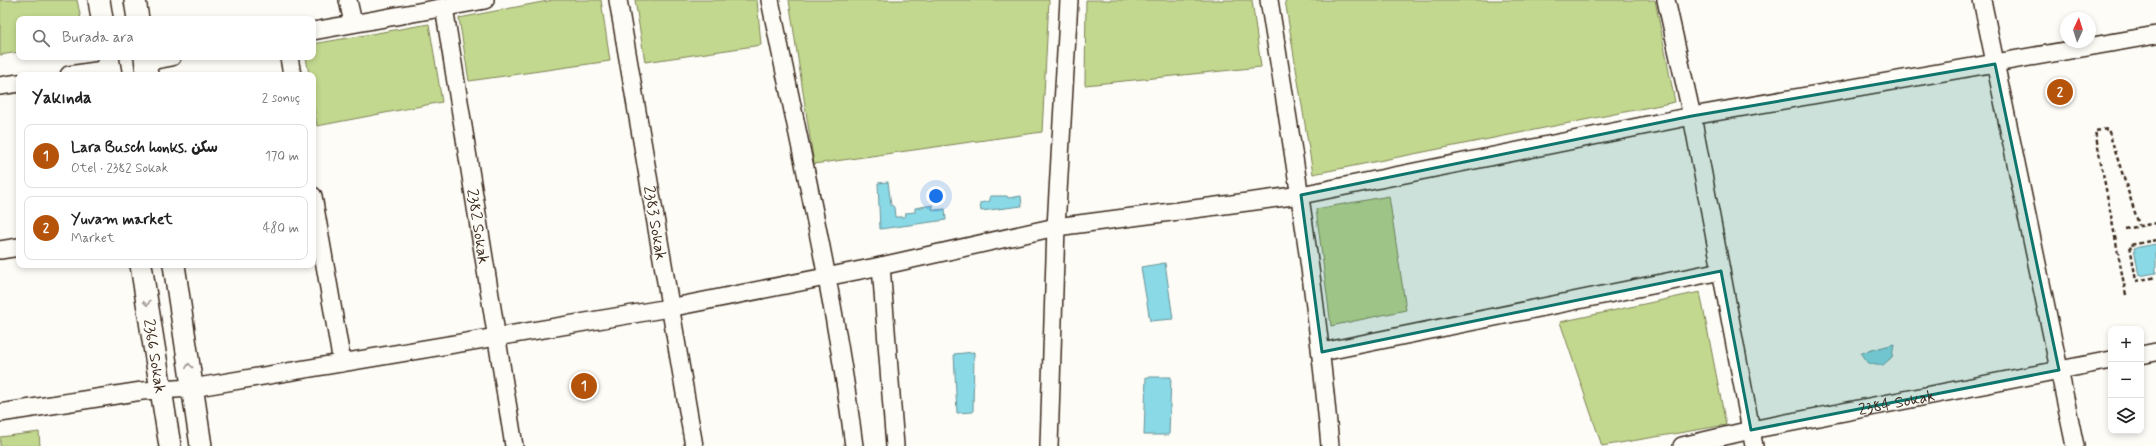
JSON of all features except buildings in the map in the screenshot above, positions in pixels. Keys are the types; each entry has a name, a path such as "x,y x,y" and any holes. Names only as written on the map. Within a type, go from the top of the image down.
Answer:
{"street":[{"path":"99,0 102,16"},
{"path":"135,0 138,16"},
{"path":"348,0 353,23"},
{"path":"316,30 485,0"},
{"name":"2383 Sokak","path":"618,0 669,308 694,446"},
{"path":"770,0 826,277 848,398 854,446"},
{"path":"1049,446 1056,227 1069,0"},
{"path":"1269,0 1300,195 1322,352 1330,446"},
{"path":"1666,0 1692,116 1752,438"},
{"path":"1982,0 2075,446"},
{"name":"2382 Sokak","path":"444,7 498,337 514,446"},
{"path":"0,413 162,389 192,388 669,308 882,266 1056,227 1300,195 1692,116 2156,35"},
{"path":"146,65 162,60"},
{"path":"290,60 292,72"},
{"path":"84,72 109,67"},
{"path":"0,86 16,83"},
{"path":"316,213 342,363"},
{"path":"0,250 16,247"},
{"path":"882,266 895,446"},
{"name":"2366 Sokak","path":"142,268 170,446"},
{"name":"2366 Sokak","path":"174,268 201,446"},
{"path":"1322,352 1721,270"},
{"path":"2144,354 2156,352"},
{"name":"2384 Sokak","path":"1682,446 1752,438 2059,370 2108,361"}],"path":[{"path":"2126,295 2095,131 2108,129 2139,225"},
{"path":"2125,229 2139,225 2156,223"},
{"path":"2156,240 2130,244 2136,281 2156,278"}],"highlighted area":[{"path":"1995,64 2059,370 1751,430 1721,271 1322,352 1301,195 1692,116"}],"green space":[{"path":"0,0 77,0 80,16 16,16 16,52 0,55"},
{"path":"553,0 601,0 610,61 469,81 459,18"},
{"path":"635,0 757,0 761,45 645,62"},
{"path":"789,0 1049,0 1042,132 814,164"},
{"path":"1086,0 1252,0 1261,67 1085,85"},
{"path":"1285,0 1655,0 1675,102 1313,174"},
{"path":"429,24 442,102 317,126 316,72 308,72 306,60 316,60 316,43"},
{"path":"1389,196 1406,310 1331,326 1316,209"},
{"path":"1700,292 1726,425 1602,446 1560,322"},
{"path":"39,432 40,446 0,446 0,437"}],"water":[{"path":"888,182 891,205 894,207 895,217 905,217 906,213 915,212 915,208 933,205 933,210 945,209 946,220 880,229 878,183"},
{"path":"990,196 1007,196 1008,198 1021,196 1022,206 981,211 980,203 990,201"},
{"path":"2156,244 2156,273 2139,276 2134,248"},
{"path":"1165,263 1173,319 1150,321 1141,267"},
{"path":"1894,344 1892,357 1883,365 1869,363 1861,353"},
{"path":"974,352 973,412 957,413 954,354"},
{"path":"1146,377 1171,377 1169,435 1144,435"}],"place":[{"name":"Yuvam market","path":"2060,92"},
{"name":"Lara Busch honks. سكن","path":"584,386"}]}
